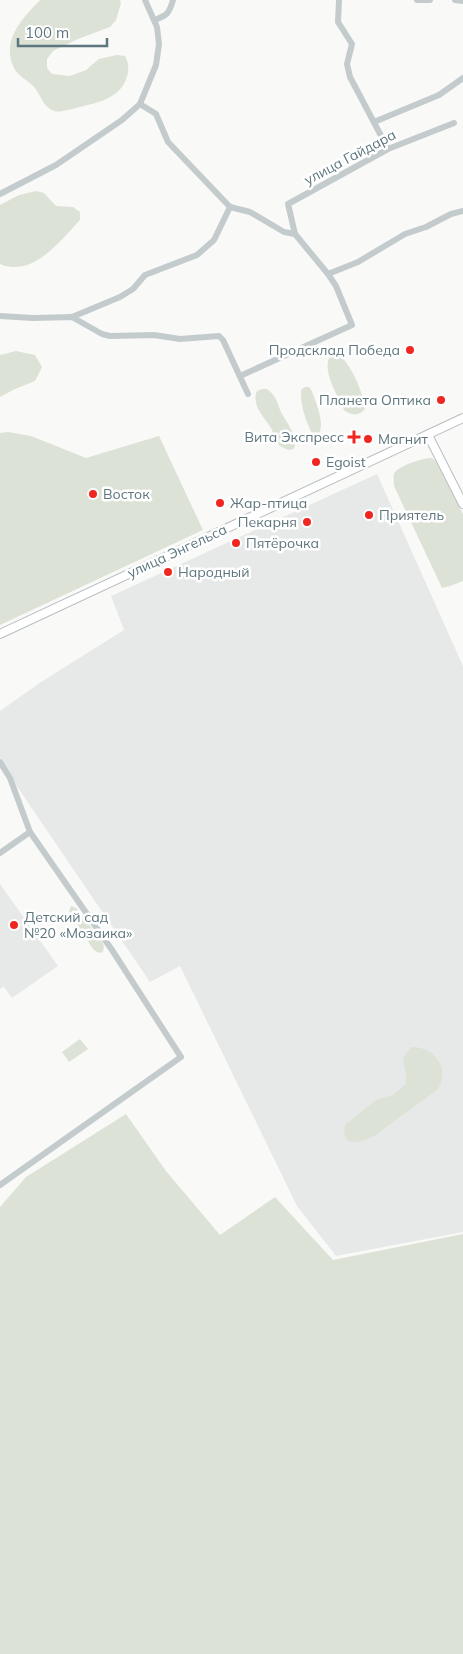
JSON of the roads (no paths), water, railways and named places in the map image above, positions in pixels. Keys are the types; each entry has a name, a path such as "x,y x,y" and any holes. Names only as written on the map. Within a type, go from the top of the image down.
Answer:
{"main road":[{"name":"улица Энгельса","path":"0,634 463,418"},
{"path":"428,434 463,504"}],"street":[{"path":"0,194 56,165 115,125 140,104 156,65 159,44 154,20 145,0"},
{"path":"154,20 166,15 170,10 173,0"},
{"path":"339,0 338,22 352,44 347,64 350,77 388,149"},
{"path":"418,0 430,0"},
{"path":"455,0 463,1"},
{"name":"улица Гайдара","path":"374,122 439,95 463,78"},
{"name":"улица Гайдара","path":"140,104 156,114 168,142 230,207 250,212 284,232 295,234"},
{"name":"улица Гайдара","path":"240,376 352,325 336,286 295,234 288,204 388,149 454,123"},
{"path":"0,316 33,318 72,316 120,297 134,289 139,280 145,275 198,255 214,240 230,207"},
{"path":"328,274 358,262 405,234 426,227 451,214 463,211"},
{"path":"72,316 102,334 110,336 154,335 180,339 219,336 223,340 248,394"},
{"path":"0,762 10,778 30,832 112,950 181,1057 0,1184"},
{"path":"0,853 30,832"}],"place":[{"name":"Продсклад Победа","path":"410,350"},
{"name":"Планета Оптика","path":"441,400"},
{"name":"Вита Экспресс","path":"354,437"},
{"name":"Магнит","path":"368,439"},
{"name":"Egoist","path":"316,462"},
{"name":"Восток","path":"93,494"},
{"name":"Жар-птица","path":"220,503"},
{"name":"Приятель","path":"369,515"},
{"name":"Пекарня","path":"307,522"},
{"name":"Пятёрочка","path":"236,543"},
{"name":"Народный","path":"168,572"},
{"name":"Детский сад №20 «Мозаика»","path":"14,925"}]}
